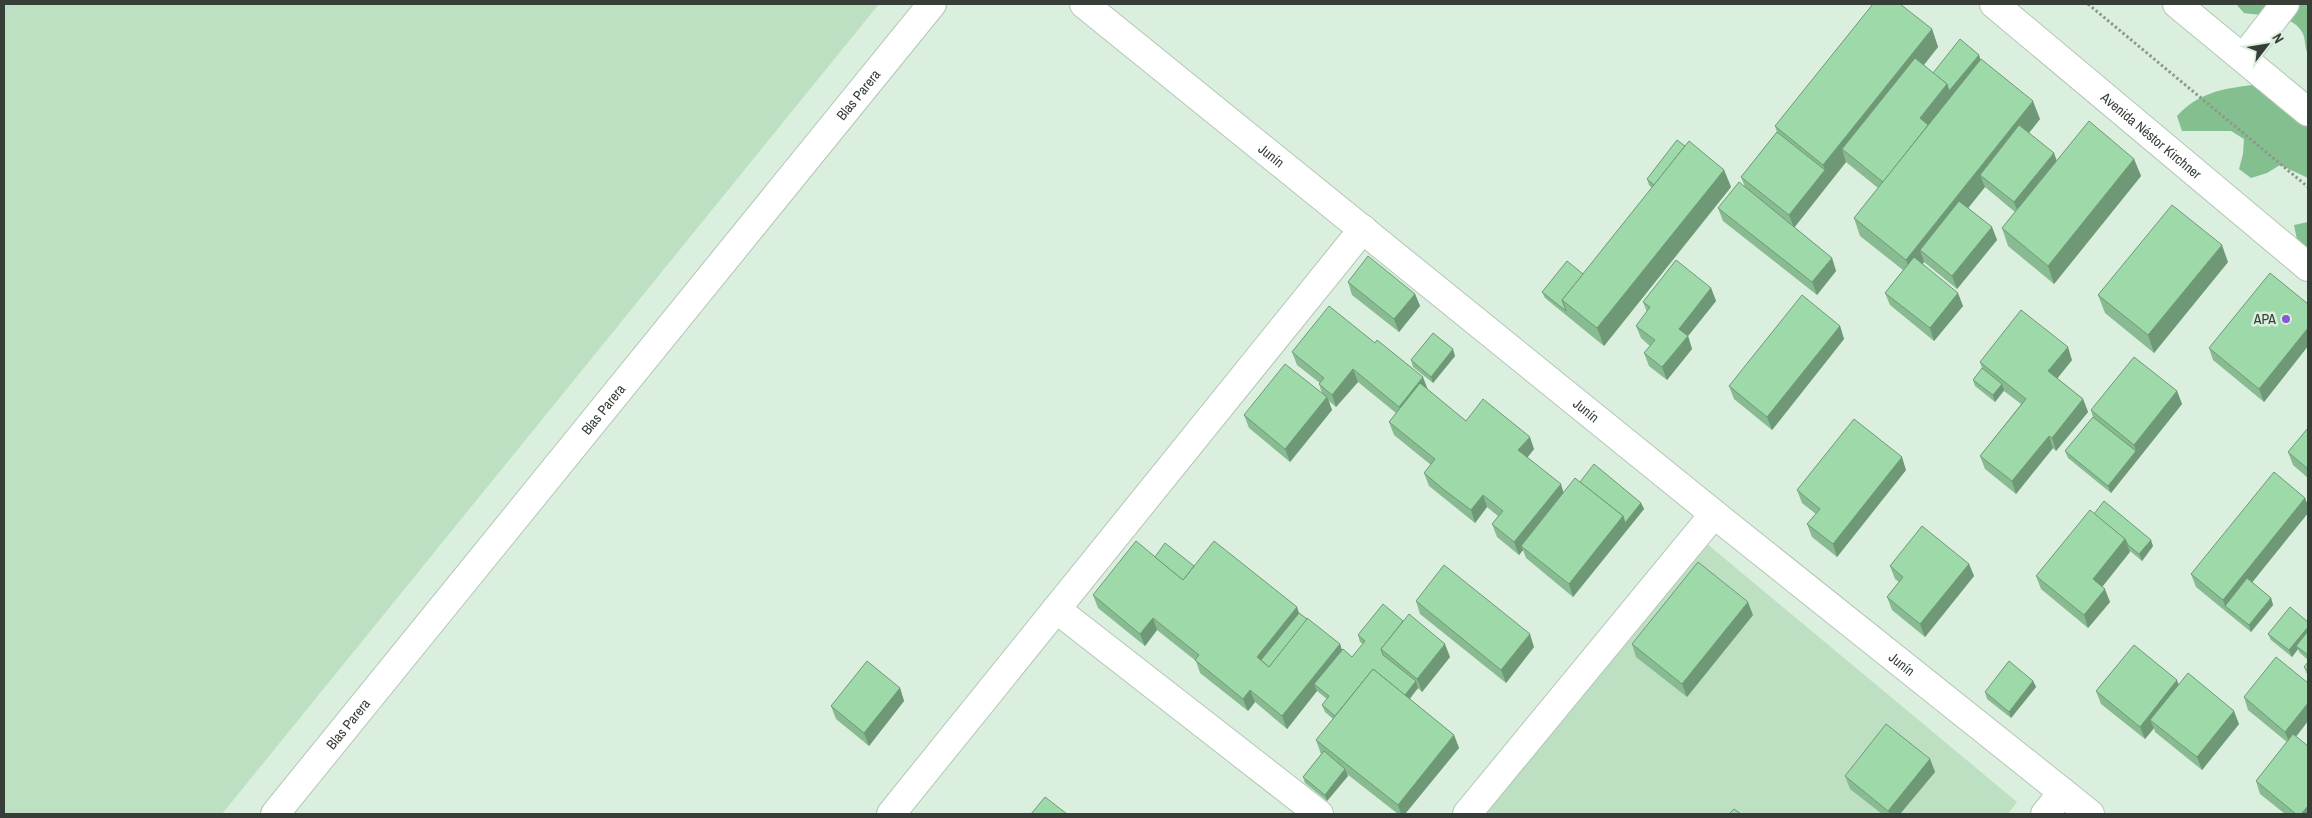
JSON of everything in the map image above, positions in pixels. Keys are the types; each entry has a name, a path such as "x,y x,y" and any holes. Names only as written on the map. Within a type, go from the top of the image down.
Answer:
{"street":[{"name":"Blas Parera","path":"275,814 932,4"},
{"name":"Junín","path":"1084,4 1714,514 2090,814"},
{"name":"Avenida Néstor Kirchner","path":"1994,4 2308,267"},
{"path":"2177,4 2308,112"},
{"path":"2243,58 2285,4"},
{"path":"891,814 1363,229"},
{"path":"1467,814 1714,514"},
{"path":"1056,609 1319,814"},
{"path":"2045,814 2063,792"}],"path":[{"path":"2088,4 2308,187"}],"green space":[{"path":"4,4 879,4 222,814 4,814"},
{"path":"2236,4 2308,4 2308,54 2302,32 2291,21 2284,18 2244,13"},
{"path":"2252,85 2267,92 2308,125 2308,178 2280,165 2267,173 2251,178 2239,169 2244,139 2231,131 2182,131 2177,116 2193,102 2211,93"},
{"path":"2308,222 2308,252 2297,240 2294,225"},
{"path":"1706,543 2017,802 2008,814 1484,814"}],"building":[{"path":"1873,4 1900,4 1932,29 1823,165 1775,126"},
{"path":"1960,39 1979,55 1949,91 1947,84 1933,73"},
{"path":"1915,58 1947,84 1920,118 1928,125 1883,182 1842,149"},
{"path":"1981,59 2033,101 1906,260 1854,218"},
{"path":"2089,121 2134,159 2048,266 2002,228"},
{"path":"2019,125 2054,153 2014,202 1980,175"},
{"path":"1777,132 1825,170 1789,215 1741,177"},
{"path":"1677,140 1685,146 1654,185 1647,179"},
{"path":"1689,141 1724,170 1597,328 1562,300"},
{"path":"1739,182 1832,258 1812,282 1718,208"},
{"path":"1959,201 1992,227 1952,276 1920,250"},
{"path":"2172,205 2222,245 2148,335 2098,295"},
{"path":"1368,256 1415,294 1394,319 1348,282"},
{"path":"1914,257 1958,293 1930,328 1885,293"},
{"path":"1676,260 1711,288 1679,329 1688,336 1662,367 1644,353 1655,340 1636,326 1650,307 1643,302"},
{"path":"1567,261 1583,274 1562,300 1566,311 1542,292"},
{"path":"2270,273 2308,304 2308,328 2259,389 2209,348"},
{"path":"1802,295 1840,326 1767,417 1729,386"},
{"path":"1329,306 1375,343 1377,340 1423,377 1399,407 1353,369 1332,395 1319,384 1324,378 1292,352"},
{"path":"2021,310 2068,347 2048,371 2083,399 2052,438 2049,436 2012,481 1980,456 2026,399 1980,362"},
{"path":"1433,333 1453,349 1431,377 1411,360"},
{"path":"2134,357 2177,391 2134,445 2091,410"},
{"path":"1285,364 1327,397 1285,449 1244,415"},
{"path":"1982,368 2002,384 1993,395 1973,380"},
{"path":"1420,383 1466,421 1483,399 1530,437 1518,450 1561,484 1514,542 1492,524 1503,511 1483,495 1471,510 1443,489 1424,473 1435,459 1389,422"},
{"path":"2093,417 2136,451 2108,486 2065,451"},
{"path":"1854,419 1902,457 1833,544 1807,524 1820,509 1797,490"},
{"path":"2308,428 2308,469 2288,452"},
{"path":"1594,464 1641,503 1625,523 1623,516 1580,482"},
{"path":"2274,472 2305,498 2223,600 2191,574"},
{"path":"1575,478 1623,516 1569,584 1521,546"},
{"path":"2104,501 2151,540 2139,554 2128,545 2125,539 2094,514"},
{"path":"2090,510 2125,539 2093,579 2105,589 2084,615 2036,576"},
{"path":"1922,526 1969,564 1920,624 1887,597 1903,577 1890,566"},
{"path":"1136,541 1183,580 1214,541 1297,607 1257,657 1269,667 1307,618 1340,644 1282,716 1250,690 1243,699 1195,660 1199,655 1153,618 1140,634 1093,595"},
{"path":"1165,543 1194,566 1183,580 1155,557"},
{"path":"1698,562 1748,602 1682,684 1632,644"},
{"path":"1444,565 1530,634 1501,670 1416,601"},
{"path":"2247,578 2271,598 2249,625 2225,606"},
{"path":"1383,604 1403,621 1381,649 1383,655 1416,681 1405,695 1373,669 1335,716 1322,705 1329,696 1314,684 1343,649 1352,657 1365,641 1358,635"},
{"path":"2290,607 2308,622 2308,627 2289,650 2268,634"},
{"path":"1299,613 1307,619 1269,667 1261,660"},
{"path":"1409,614 1445,644 1417,679 1381,649"},
{"path":"2308,631 2308,655 2296,646"},
{"path":"2134,645 2177,680 2140,727 2096,691"},
{"path":"2276,657 2308,683 2308,703 2285,732 2244,697"},
{"path":"867,661 900,688 864,733 831,706"},
{"path":"2009,661 2033,681 2009,712 1985,692"},
{"path":"2308,662 2308,671 2304,667"},
{"path":"1373,669 1454,735 1398,805 1316,740"},
{"path":"2188,673 2234,711 2197,757 2150,720"},
{"path":"1886,724 1930,759 1888,811 1845,776"},
{"path":"2293,734 2308,746 2308,806 2301,814 2296,814 2256,781"},
{"path":"1324,751 1345,769 1325,795 1303,777"},
{"path":"1045,797 1067,814 1031,814"},
{"path":"1734,809 1741,814 1729,814"}],"place":[{"name":"APA","path":"2286,319"}]}
